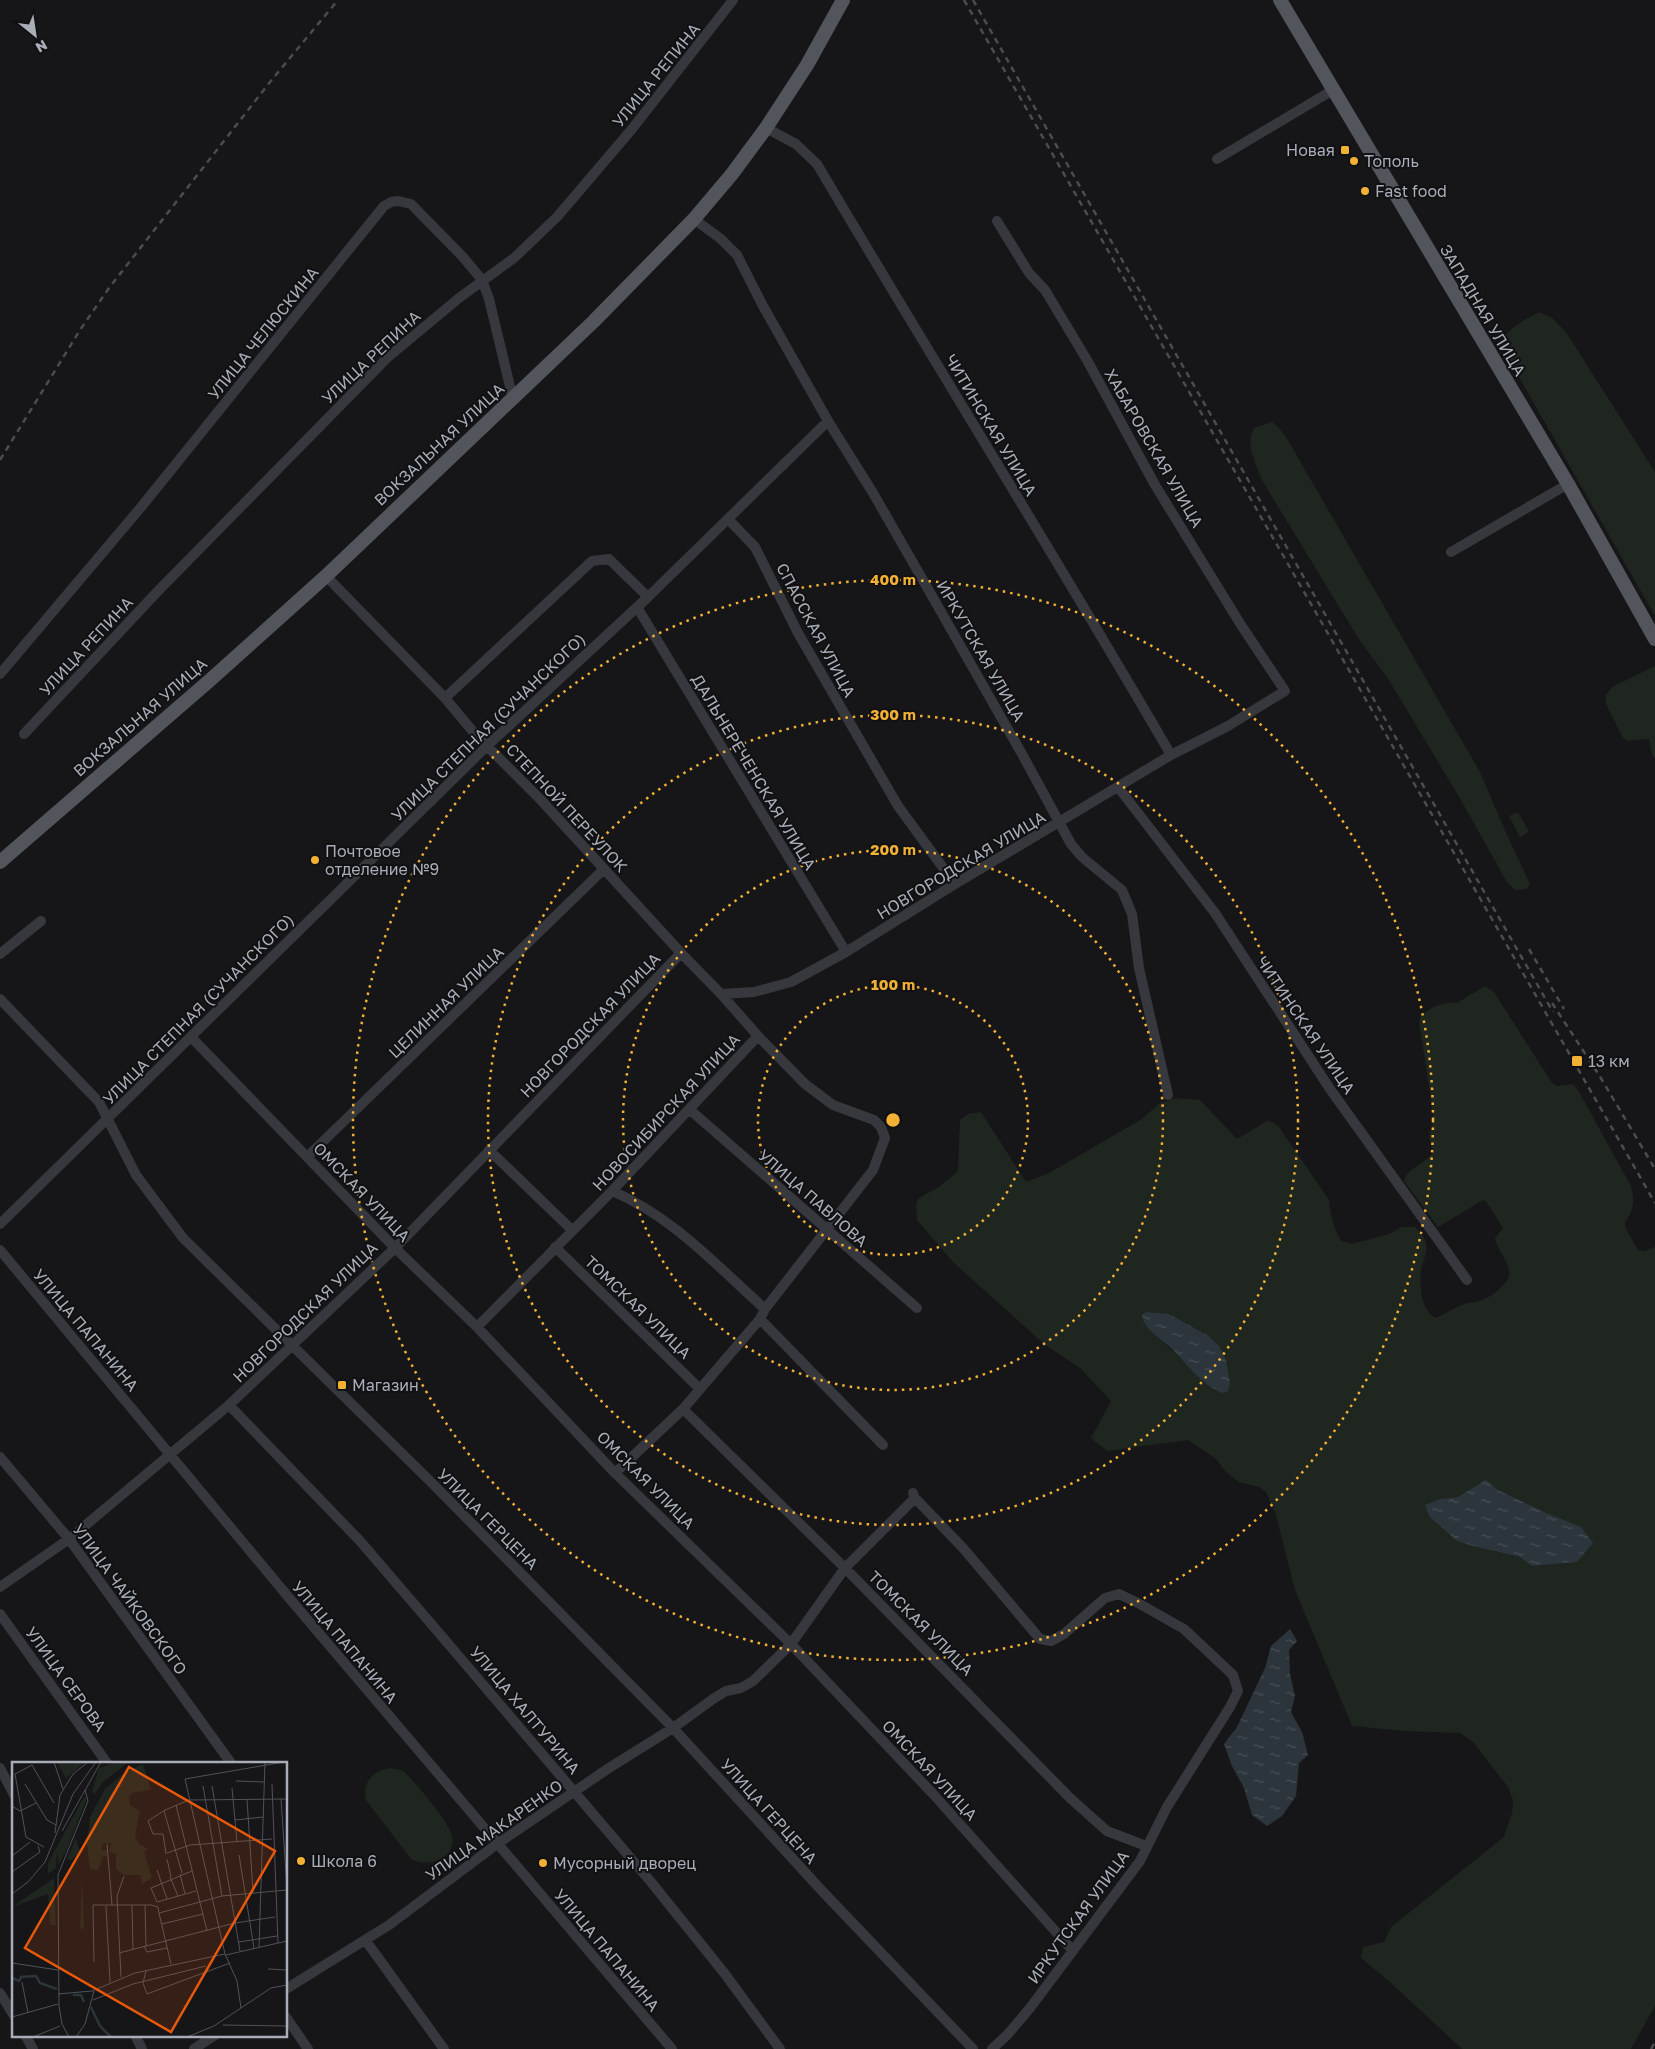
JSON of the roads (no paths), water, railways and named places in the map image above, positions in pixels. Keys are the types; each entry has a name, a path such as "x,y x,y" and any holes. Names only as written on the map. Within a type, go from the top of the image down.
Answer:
{"main road":[{"name":"ВОКЗАЛЬНАЯ УЛИЦА","path":"0,862 209,681 326,576 393,510 594,321 694,219 732,174 766,128 807,65 843,0"},
{"name":"ЗАПАДНАЯ УЛИЦА","path":"1280,0 1568,484 1655,639"}],"street":[{"name":"УЛИЦА РЕПИНА","path":"24,734 158,591 387,358 482,280 494,274 514,258 557,217 632,129 733,0"},
{"path":"1217,159 1333,90"},
{"name":"ЧИТИНСКАЯ УЛИЦА","path":"766,128 796,144 817,164 1171,755"},
{"name":"УЛИЦА ЧЕЛЮСКИНА","path":"0,674 142,506 384,206 391,202 398,201 411,204 463,256 482,280 489,299 513,399"},
{"name":"ИРКУТСКАЯ УЛИЦА","path":"694,219 721,239 737,255 763,306 828,421 873,493 1022,754 1071,844 1082,857 1122,890 1132,914 1139,968 1168,1095"},
{"name":"ХАБАРОВСКАЯ УЛИЦА","path":"997,221 1029,273 1045,290 1087,360 1155,485 1241,625 1285,691"},
{"name":"УЛИЦА СТЕПНАЯ (СУЧАНСКОГО)","path":"0,1224 487,746 648,597 828,421"},
{"path":"1452,552 1568,484"},
{"name":"СПАССКАЯ УЛИЦА","path":"728,519 755,547 798,633 898,806 956,884"},
{"path":"445,698 592,561 609,559 648,597"},
{"name":"СТЕПНОЙ ПЕРЕУЛОК","path":"326,576 445,698 487,746 540,799 681,953"},
{"name":"ДАЛЬНЕРЕЧЕНСКАЯ УЛИЦА","path":"637,607 846,952"},
{"name":"НОВГОРОДСКАЯ УЛИЦА","path":"0,1587 69,1539 229,1405 394,1248 681,953 721,994 754,992 790,982 846,952 1171,755 1228,726 1285,691"},
{"name":"ЧИТИНСКАЯ УЛИЦА","path":"1118,787 1215,913 1330,1089 1467,1280"},
{"name":"ЦЕЛИННАЯ УЛИЦА","path":"308,1156 604,870"},
{"path":"0,954 41,921"},
{"path":"721,994 758,1036"},
{"name":"УЛИЦА ГЕРЦЕНА","path":"0,999 99,1102 136,1175 183,1238 440,1491 673,1728 824,1893 973,2049"},
{"name":"НОВОСИБИРСКАЯ УЛИЦА","path":"477,1327 612,1192 758,1036 805,1084 833,1105 874,1120 881,1127 885,1138 874,1170 827,1231"},
{"name":"ОМСКАЯ УЛИЦА","path":"191,1037 308,1156 394,1248 477,1327 615,1473 791,1644 934,1795 1073,1951"},
{"name":"УЛИЦА ПАВЛОВА","path":"689,1109 917,1308"},
{"path":"489,1150 572,1230"},
{"path":"612,1192 635,1201 671,1224 765,1309"},
{"path":"615,1473 683,1408 700,1389 760,1320 765,1309 827,1231"},
{"name":"ТОМСКАЯ УЛИЦА","path":"555,1247 700,1389"},
{"name":"УЛИЦА ПАПАНИНА","path":"0,1250 497,1844 672,2049"},
{"path":"760,1320 883,1445"},
{"name":"УЛИЦА ХАЛТУРИНА","path":"229,1405 360,1541 663,1897 725,1974 780,2049"},
{"name":"ТОМСКАЯ УЛИЦА","path":"683,1408 845,1568 1070,1798 1107,1831 1146,1846"},
{"name":"УЛИЦА ЧАЙКОВСКОГО","path":"0,1456 69,1539 230,1762"},
{"name":"УЛИЦА МАКАРЕНКО","path":"288,1988 390,1925 497,1844 726,1691 741,1688 753,1681 791,1644 845,1568 914,1495 963,1548 1040,1638 1050,1641 1064,1634 1105,1598 1119,1594 1184,1629 1233,1675 1238,1691"},
{"name":"УЛИЦА СЕРОВА","path":"0,1614 106,1762"},
{"name":"ИРКУТСКАЯ УЛИЦА","path":"992,2049 1008,2034 1030,2008 1140,1861 1167,1807 1230,1707 1238,1691"},
{"path":"0,1768 12,1791"},
{"path":"366,1941 444,2049"},
{"path":"0,1992 12,2013"},
{"path":"288,2020 308,2049"},
{"path":"26,2036 33,2049"},
{"path":"136,2036 142,2049"},
{"path":"194,2049 214,2036"}],"water":[{"path":"1146,1312 1169,1314 1209,1336 1219,1346 1226,1361 1230,1383 1228,1391 1222,1393 1214,1389 1195,1374 1172,1349 1146,1326 1142,1315"},
{"path":"1486,1480 1498,1490 1581,1527 1593,1543 1577,1562 1532,1566 1520,1557 1457,1541 1429,1516 1425,1505 1440,1499 1458,1497"},
{"path":"1290,1629 1297,1641 1289,1650 1290,1674 1295,1696 1291,1712 1302,1732 1308,1755 1299,1763 1296,1796 1282,1816 1267,1826 1252,1815 1244,1788 1232,1766 1224,1744 1237,1727 1265,1668 1271,1646"}],"railway":[{"path":"0,460 80,330 109,288 270,82 338,0"},
{"path":"964,0 1655,1203"},
{"path":"973,0 1553,1012"},
{"path":"1529,949 1564,1009"},
{"path":"1552,1003 1599,1075 1655,1169"},
{"path":"1651,2049 1655,2042"}],"place":[{"name":"Новая","path":"1345,150"},
{"name":"Тополь","path":"1354,161"},
{"name":"Fast food","path":"1365,191"},
{"name":"Почтовое отделение №9","path":"315,860"},
{"name":"13 км","path":"1577,1061"},
{"name":"Магазин","path":"342,1385"},
{"name":"Школа 6","path":"301,1861"},
{"name":"Мусорный дворец","path":"543,1863"}]}
